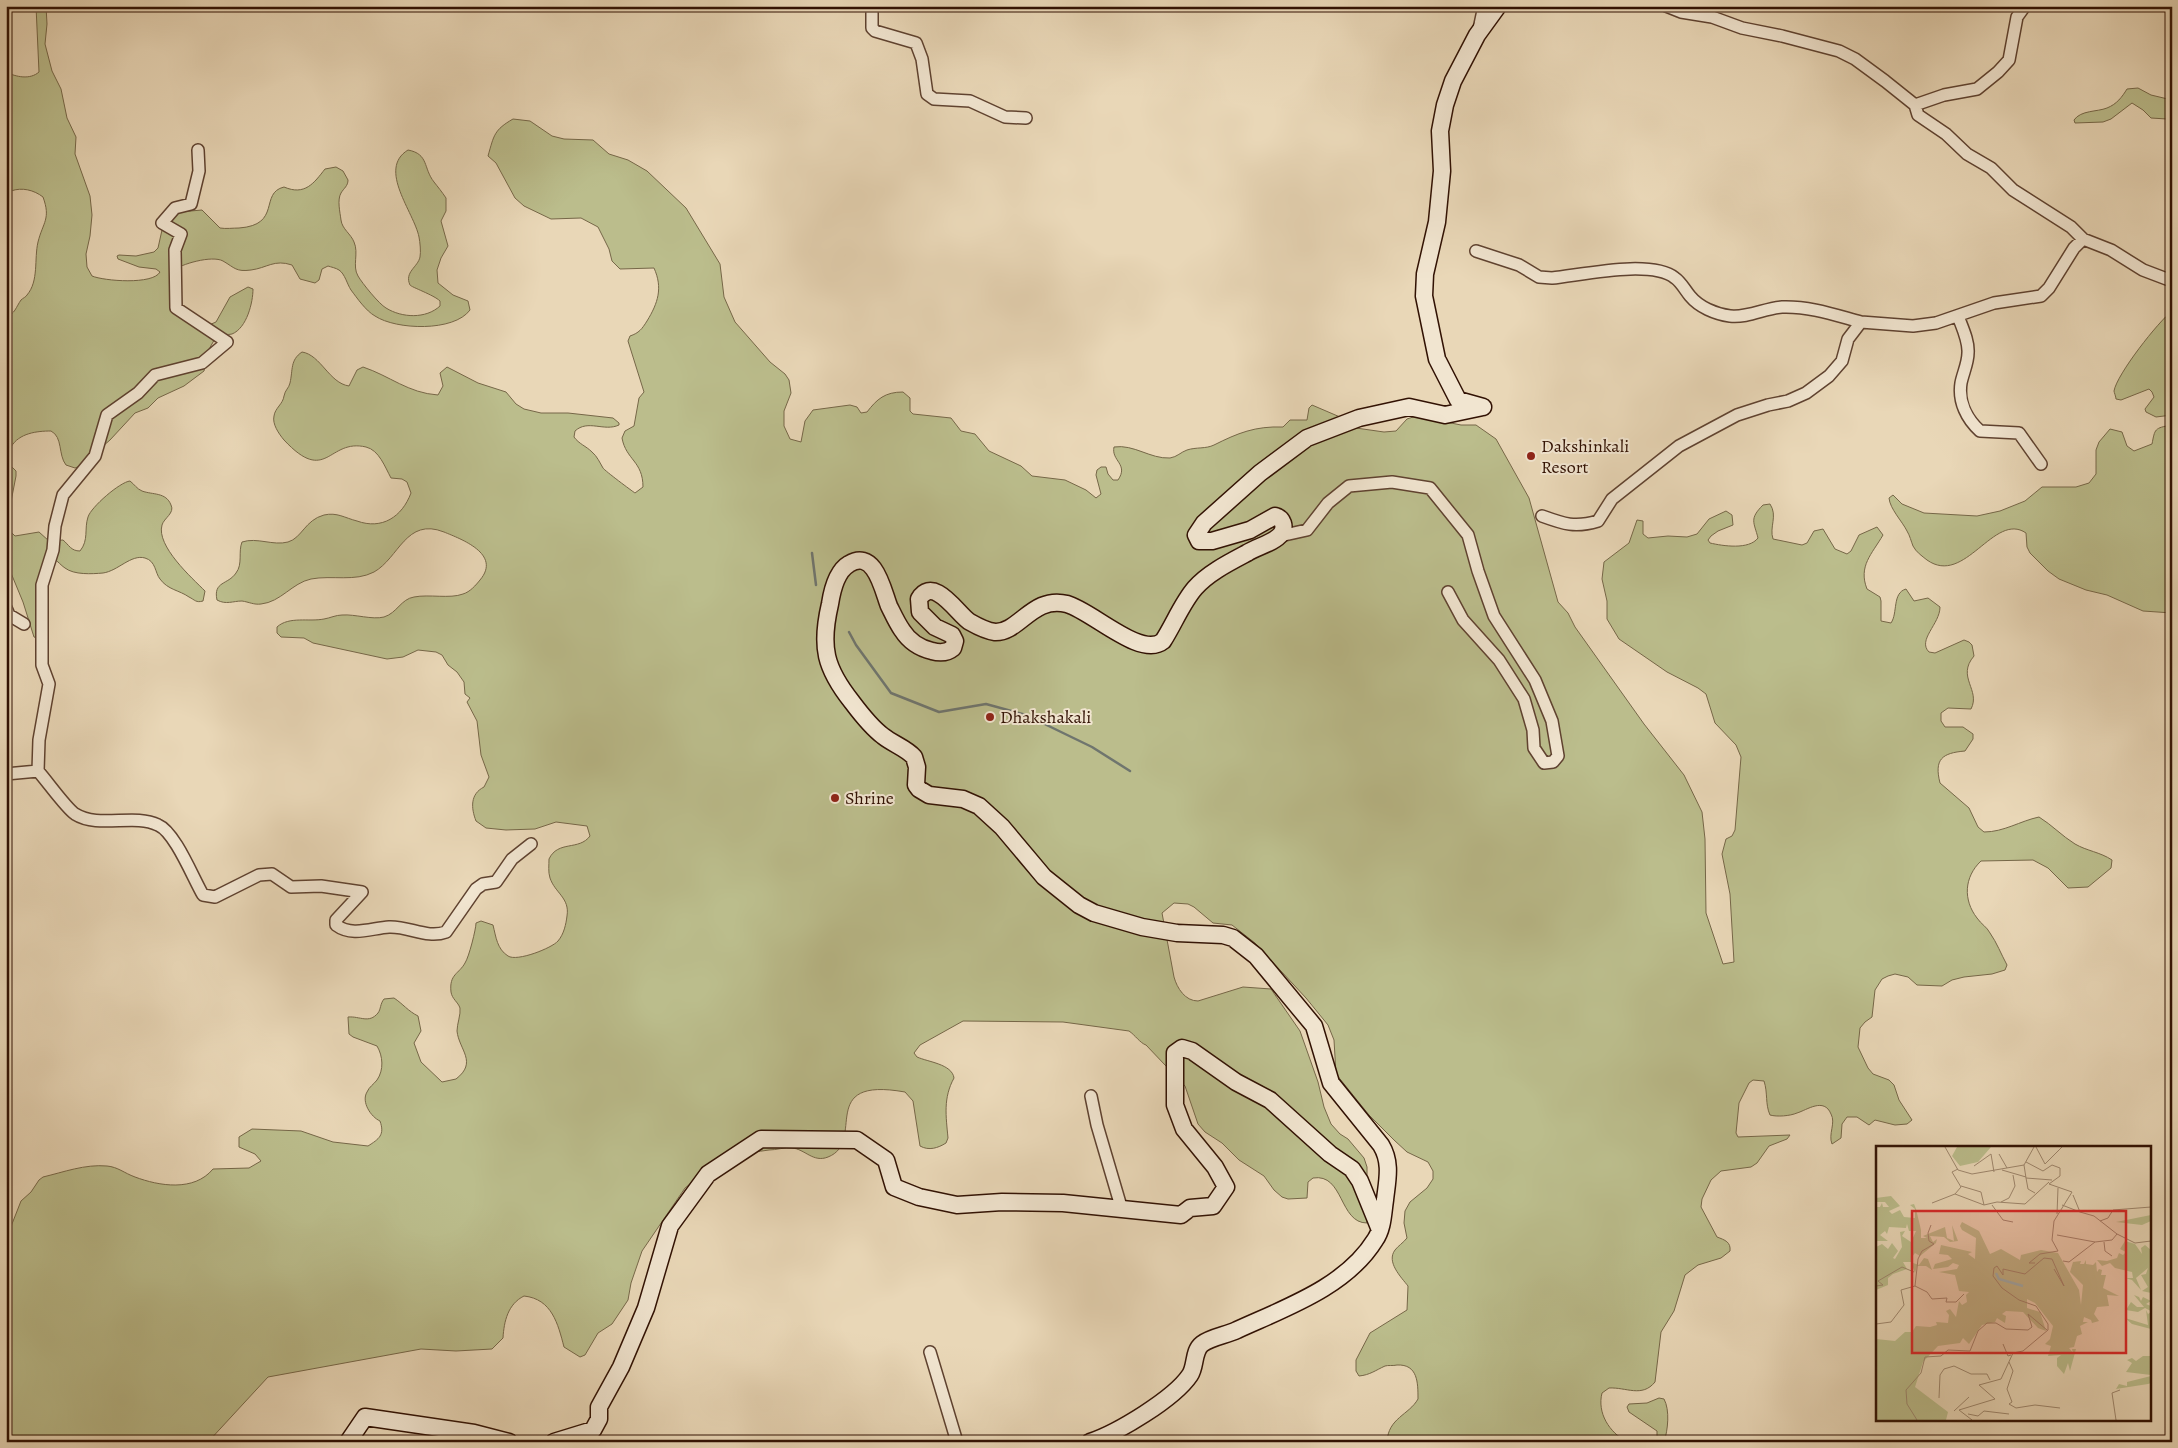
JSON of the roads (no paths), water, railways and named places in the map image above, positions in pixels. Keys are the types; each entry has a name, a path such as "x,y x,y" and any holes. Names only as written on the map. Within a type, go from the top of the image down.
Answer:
{"main road":[{"path":"1090,1442 1128,1425 1179,1386 1190,1375 1202,1344 1264,1318 1317,1292 1358,1262 1376,1240 1380,1230 1389,1171 1385,1151 1331,1083 1314,1026 1256,956 1233,938 1223,935 1177,933 1142,928 1094,913 1079,905 1044,877 1002,827 979,806 963,799 929,795 919,790 916,785 917,768 914,757 883,736 860,713 843,692 829,668 826,649 828,614 832,595 841,571 854,561 865,562 874,569 902,630 914,643 931,651 948,652 954,648 955,643 952,635 935,627 920,612 918,602 921,596 931,592 945,597 969,622 993,632 1005,630 1036,608 1056,602 1080,609 1132,641 1152,646 1162,641 1190,594 1201,582 1246,553 1280,536 1283,522 1275,516 1254,528 1212,541 1200,541 1196,534 1204,523 1260,473 1307,438 1359,418 1409,407 1444,415 1484,407 1458,400 1437,359 1424,296 1425,274 1437,222 1442,170 1440,131 1445,106 1453,81 1477,35 1498,6"},
{"path":"554,1442 593,1430 599,1419 599,1407 622,1367 646,1308 670,1226 681,1208 708,1174 760,1139 857,1140 886,1160 894,1187 919,1197 958,1205 1002,1202 1063,1203 1181,1215 1190,1208 1213,1206 1226,1187 1215,1167 1184,1130 1175,1104 1175,1053 1182,1048 1192,1051 1236,1082 1270,1100 1330,1154 1352,1169 1360,1181 1380,1230"},
{"path":"348,1442 365,1417 474,1433 509,1442"}],"street":[{"path":"872,6 872,28 875,31 916,43 922,58 927,94 934,99 970,101 1005,117 1026,118"},
{"path":"1477,35 1484,6"},
{"path":"1666,6 1681,12 1712,17 1742,28 1840,51 1855,59 1885,80 1914,105 1918,115 1946,134 1967,154 1991,168 2014,190 2072,227 2083,239 2111,250 2143,270 2172,281"},
{"path":"1703,6 1712,17"},
{"path":"1914,105 1944,95 1976,89 1998,72 2009,60 2017,17 2025,6"},
{"path":"198,150 199,171 191,204 175,208 162,224 181,234 175,250 176,308 227,342 202,363 155,375 138,393 107,415 95,456 63,494 55,526 52,550 42,585 42,665 49,684 39,740 38,771 74,814 89,820 117,820 159,825 173,839 203,895 216,896 259,875 272,874 291,887 321,886 362,892 336,920 336,925 340,928 351,930 365,932 388,927 439,935 446,932 476,889 483,884 496,882 512,860 531,844"},
{"path":"1476,251 1519,265 1539,277 1552,278 1636,268 1656,269 1676,278 1691,298 1712,312 1732,316 1754,314 1781,307 1800,308 1820,310 1861,322 1913,326 1936,323 1994,303 2041,296 2049,288 2074,248 2083,239"},
{"path":"1958,316 1969,352 1960,385 1961,399 1972,423 1980,431 2019,433 2040,464"},
{"path":"1542,516 1560,523 1581,526 1598,521 1612,499 1679,446 1737,415 1768,404 1788,401 1806,393 1829,376 1842,361 1848,339 1861,322"},
{"path":"1280,536 1307,530 1328,503 1349,486 1392,482 1430,488 1468,535 1494,616 1535,680 1552,721 1558,756 1553,762 1544,762 1540,758 1534,748 1533,730 1524,699 1500,660 1463,620 1448,592"},
{"path":"6,608 9,615 24,624"},
{"path":"6,774 38,771"},
{"path":"1091,1096 1097,1125 1122,1210"},
{"path":"930,1352 957,1442"}],"waterway":[{"path":"812,553 816,585"},
{"path":"849,632 856,645 891,693 939,712 986,704 1026,715 1092,747 1130,771"}],"place":[{"name":"Dakshinkali Resort","path":"1531,456"},
{"name":"Dhakshakali","path":"990,717"},
{"name":"Shrine","path":"835,798"}]}
